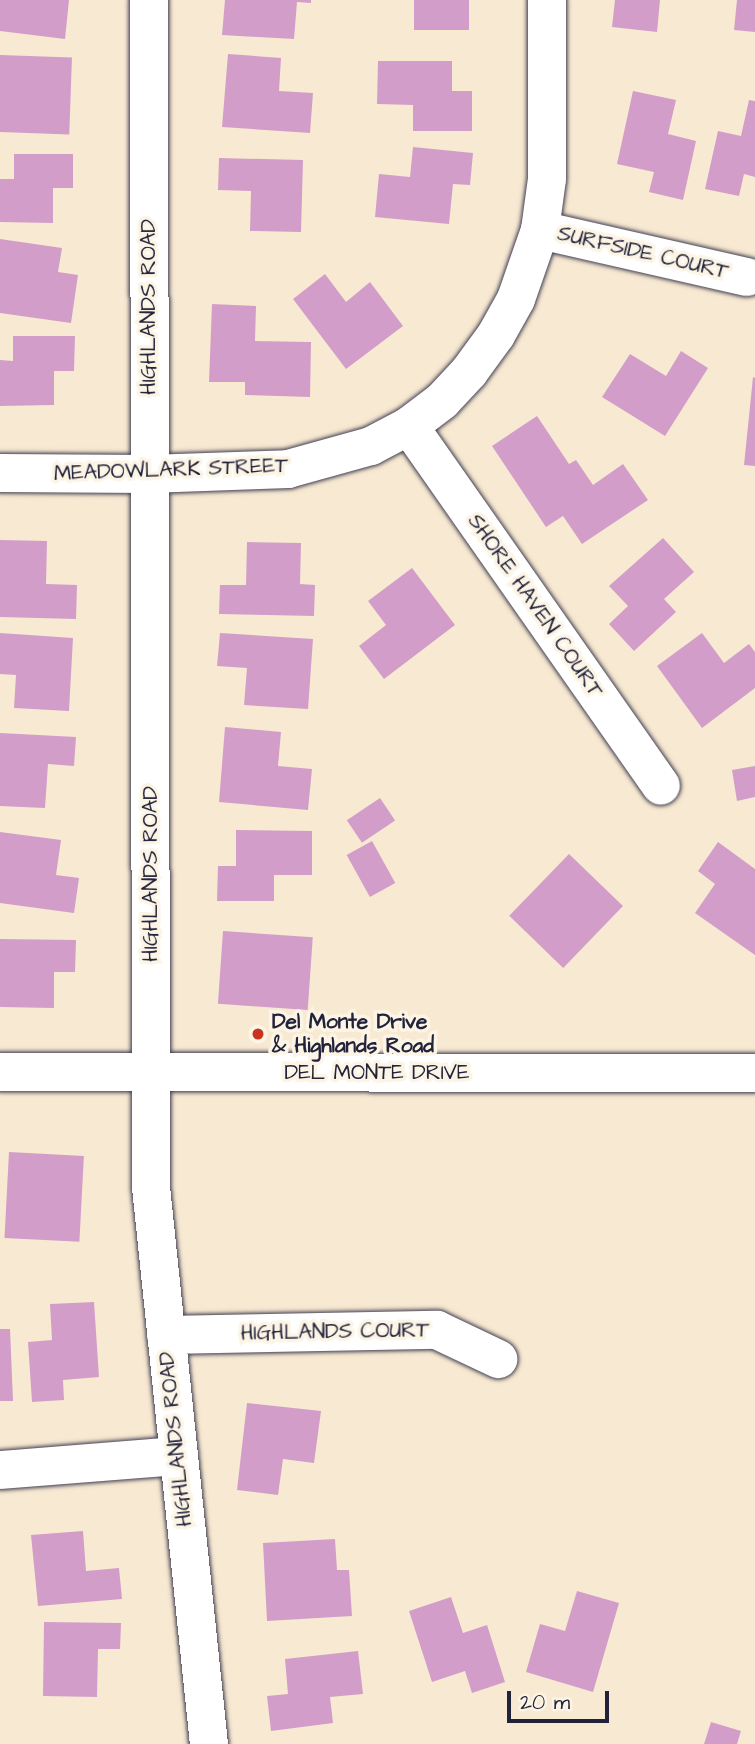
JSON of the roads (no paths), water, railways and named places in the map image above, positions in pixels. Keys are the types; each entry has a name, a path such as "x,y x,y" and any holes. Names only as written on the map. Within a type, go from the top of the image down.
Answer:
{"street":[{"name":"HIGHLANDS ROAD","path":"149,0 151,1187 209,1744"},
{"name":"MEADOWLARK STREET","path":"0,473 148,474 288,469 371,446 409,426 442,401 469,372 496,335 516,299 540,230 547,179 547,0"},
{"name":"SURFSIDE COURT","path":"540,230 747,277"},
{"name":"SHORE HAVEN COURT","path":"409,426 661,786"},
{"name":"DEL MONTE DRIVE","path":"0,1072 755,1073"},
{"name":"HIGHLANDS COURT","path":"166,1335 437,1330 498,1359"},
{"path":"0,1470 177,1456"}],"place":[{"name":"Del Monte Drive & Highlands Road","path":"258,1034"}]}
